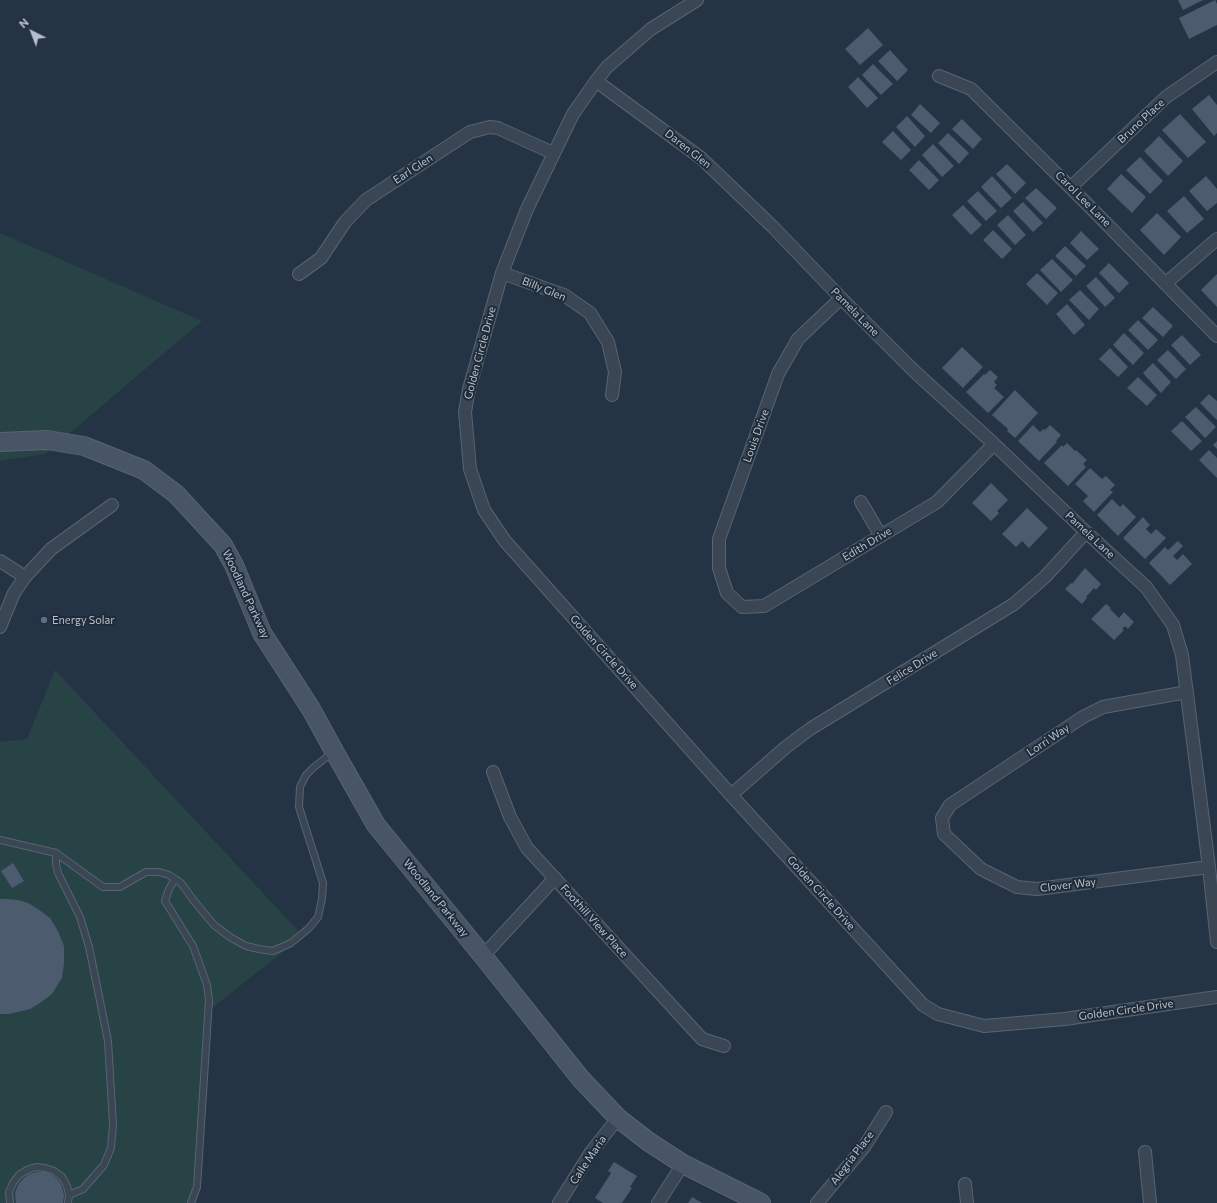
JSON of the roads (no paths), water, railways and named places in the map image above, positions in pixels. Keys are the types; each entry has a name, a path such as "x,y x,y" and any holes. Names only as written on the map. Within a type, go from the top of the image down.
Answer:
{"street":[{"name":"Golden Circle Drive","path":"697,0 651,29 607,68 596,81 573,114 527,209 502,273 469,389 465,412 470,469 484,510 505,541 923,1005 938,1014 984,1026 1065,1019 1217,997"},
{"name":"Bruno Place","path":"1071,187 1166,97 1217,62"},
{"name":"Carol Lee Lane","path":"939,76 971,89 1071,187 1217,336"},
{"name":"Daren Glen","path":"596,81 701,158 773,227"},
{"name":"Earl Glen","path":"299,274 321,258 346,222 366,200 470,132 490,127 498,128 553,153"},
{"name":"Pamela Lane","path":"773,227 914,371 1146,587 1173,625 1182,655 1217,942"},
{"path":"1166,283 1217,238"},
{"name":"Billy Glen","path":"502,273 564,295 590,313 608,342 615,372 612,395"},
{"name":"Louis Drive","path":"727,593 719,568 719,540 778,374 798,340 841,298"},
{"name":"Woodland Parkway","path":"0,442 47,440 84,446 144,470 176,494 223,545 234,565 262,633 311,709 376,825 581,1079 618,1118 649,1142 682,1164 761,1203"},
{"name":"Edith Drive","path":"727,593 742,607 764,606 937,502 994,444"},
{"path":"861,502 881,536"},
{"path":"0,627 14,593 25,577 51,549 112,505"},
{"name":"Felice Drive","path":"732,794 786,747 810,729 1014,604 1045,578 1086,532"},
{"path":"0,561 25,577"},
{"name":"Lorri Way","path":"944,834 942,818 950,805 1083,717 1103,707 1186,692"},
{"name":"Foothill View Place","path":"493,772 510,817 528,848 702,1039 724,1046"},
{"name":"Clover Way","path":"944,834 981,869 1017,886 1037,889 1209,867"},
{"path":"483,956 555,878"},
{"name":"Alegria Place","path":"817,1203 864,1147 886,1112"},
{"name":"Calle Maria","path":"560,1203 591,1152 618,1118"},
{"path":"1144,1152 1150,1203"},
{"path":"658,1203 682,1164"},
{"path":"964,1184 967,1203"}],"lane":[{"path":"0,840 56,853 103,887 120,887 146,872 159,872 169,875 181,883 214,926 246,946 273,951 291,943 309,928 318,917 322,899 323,883 299,807 300,786 306,775 313,768 334,752"},
{"path":"56,853 58,874 80,917 89,947 108,1041 114,1124 111,1148 104,1165 83,1189 69,1195"},
{"path":"175,879 169,889 165,901 193,946 207,985 209,1000 197,1187 191,1203"},
{"path":"10,1203 10,1192 18,1175 26,1170 36,1167 54,1171 62,1177 67,1186 69,1195 68,1203"}],"place":[{"name":"Energy Solar","path":"44,620"}]}
